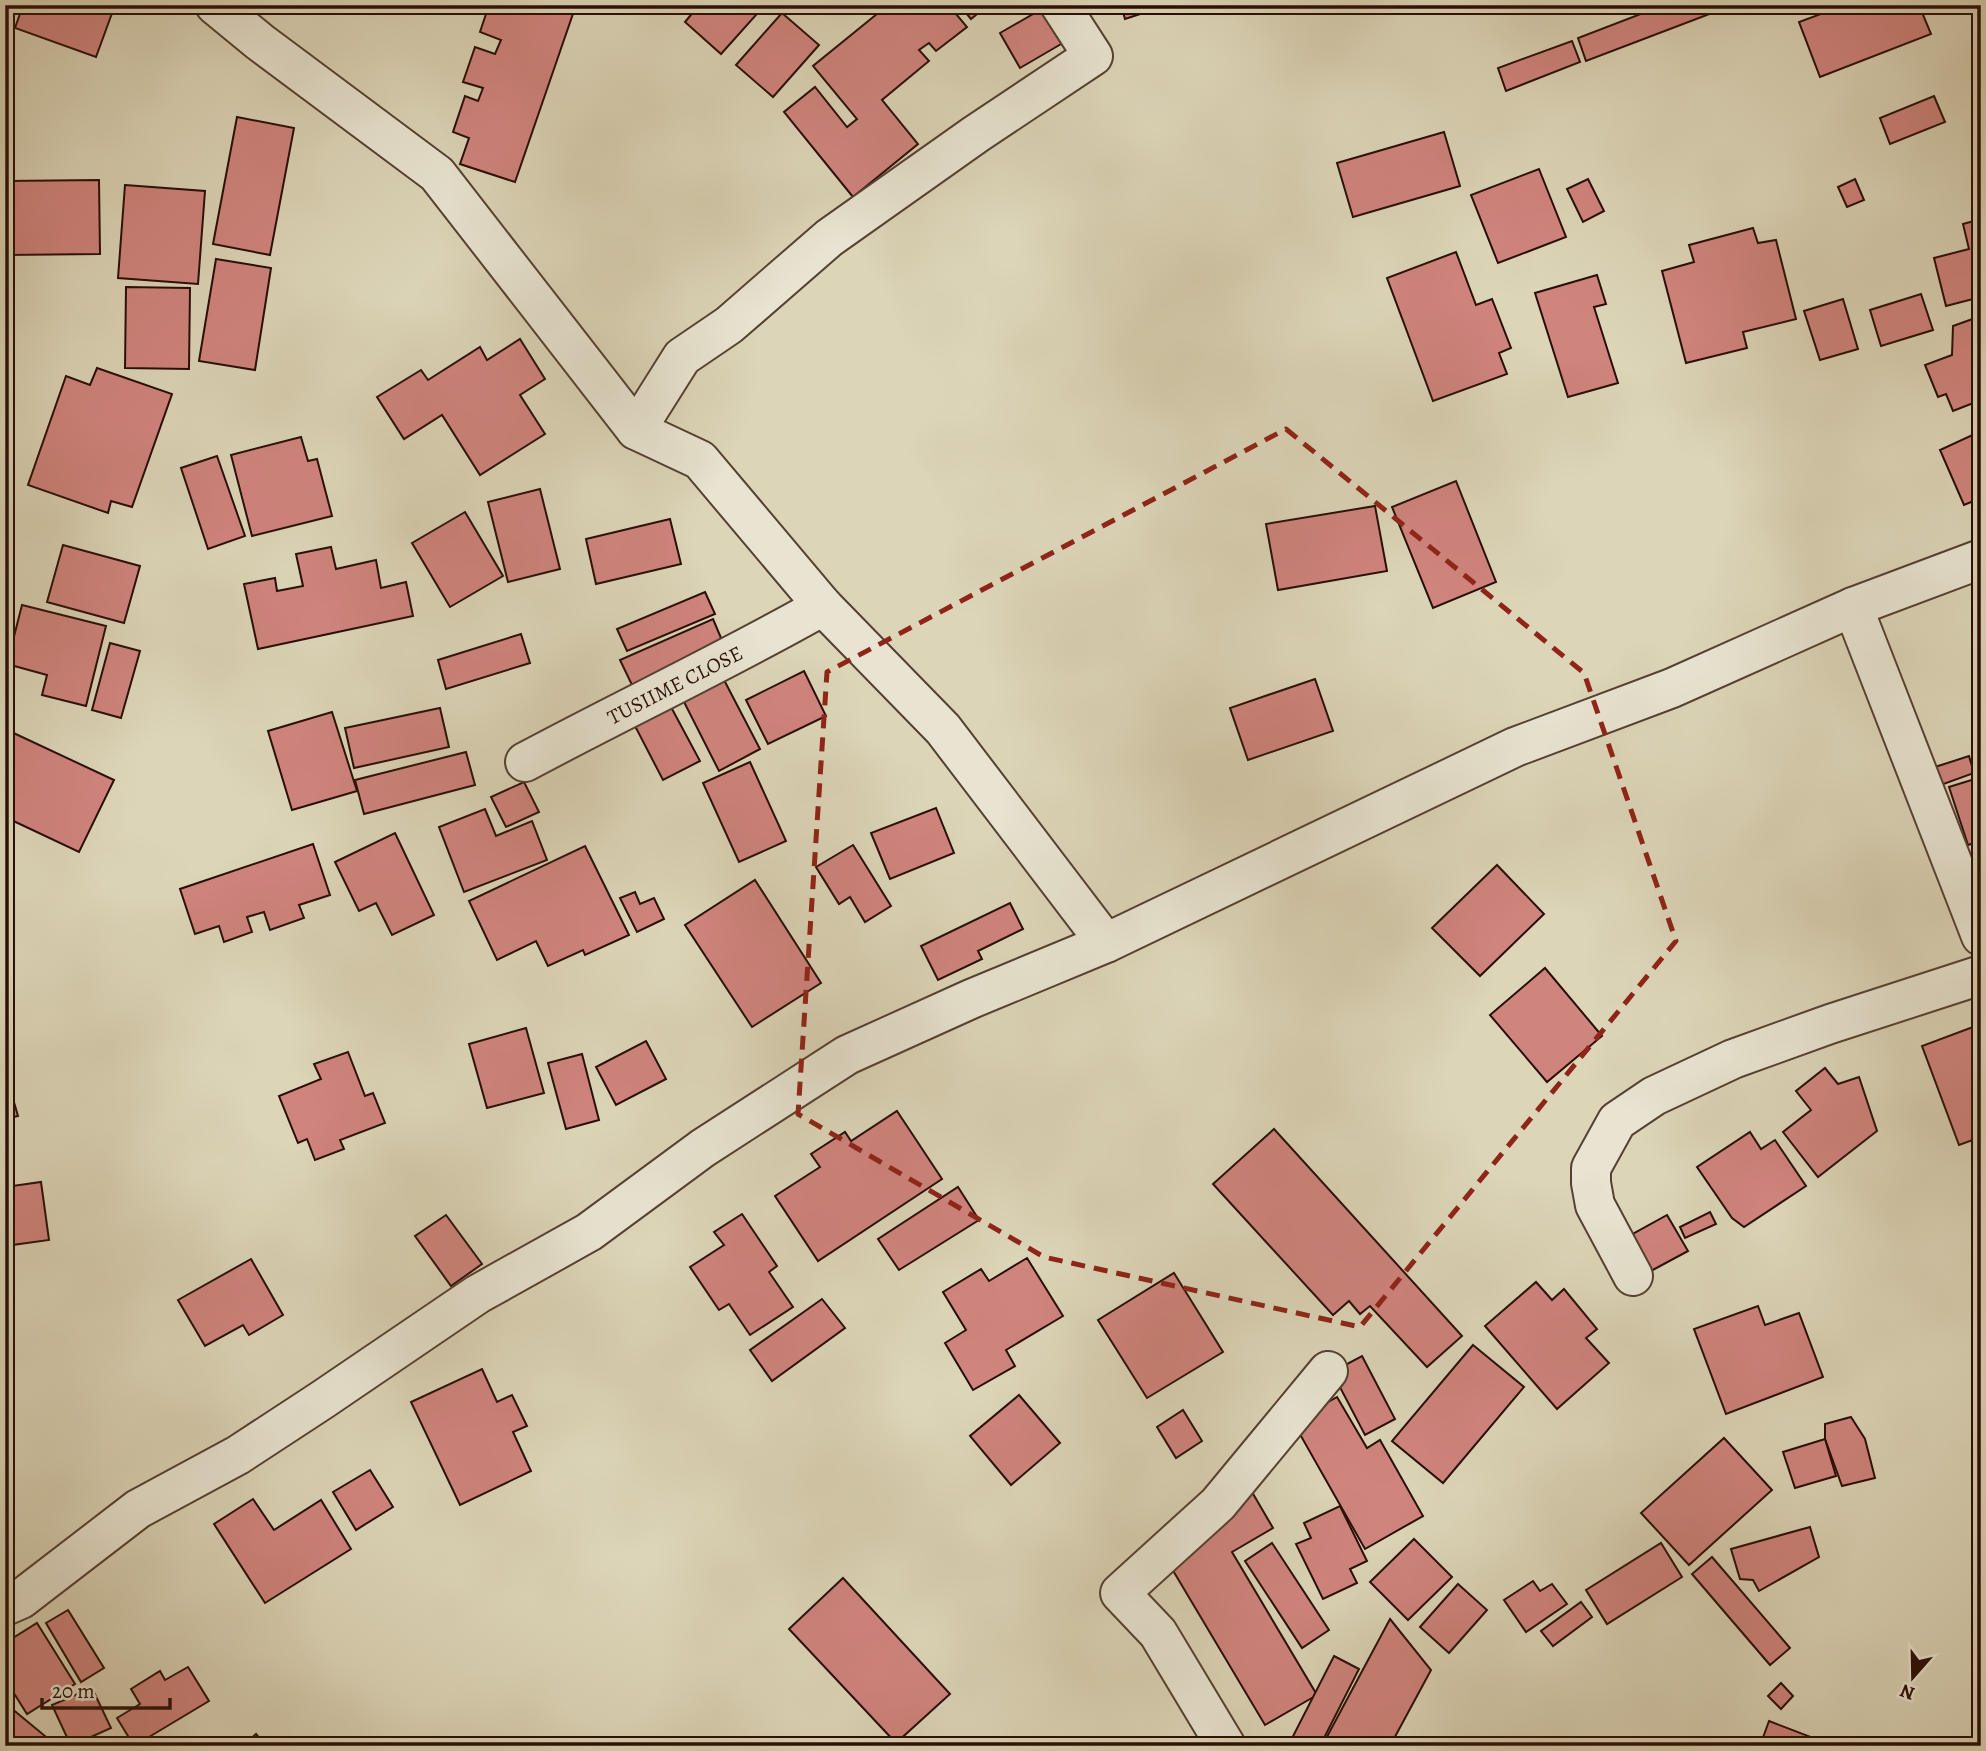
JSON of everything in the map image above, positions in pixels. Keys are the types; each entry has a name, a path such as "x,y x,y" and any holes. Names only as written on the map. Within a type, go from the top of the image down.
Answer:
{"street":[{"path":"215,5 260,42 437,174 636,430 700,460 823,606 943,729 1106,943"},
{"path":"636,430 682,357 729,324 829,238 976,134 1093,56 1060,5"},
{"path":"5,1606 21,1599 138,1508 238,1455 478,1294 589,1232 704,1148 847,1055 971,999 1106,943 1515,747 1672,688 1853,607 1981,559"},
{"name":"TUSIIME CLOSE","path":"525,762 754,645 823,606"},
{"path":"1853,607 1981,936"},
{"path":"1633,1276 1595,1205 1591,1183 1591,1168 1617,1121 1654,1096 1733,1059 1981,975"},
{"path":"1226,1746 1158,1633 1121,1592 1218,1504 1328,1371"}],"highlighted area":[{"path":"1286,429 1584,673 1676,941 1360,1327 1044,1257 798,1114 827,672"}],"building":[{"path":"23,5 115,5 96,57 15,28"},
{"path":"489,5 576,5 515,182 460,164 469,138 453,132 465,96 478,101 483,88 463,82 475,47 495,54 501,40 480,32"},
{"path":"699,5 765,5 721,54 685,22"},
{"path":"888,5 988,5 971,19 962,8 956,14 967,27 936,51 929,43 919,50 929,61 882,100 918,144 853,197 784,112 815,87 847,127 857,119 813,66"},
{"path":"1121,5 1168,5 1125,19"},
{"path":"1664,5 1733,5 1586,61 1578,38"},
{"path":"1845,5 1919,5 1931,34 1820,77 1799,22"},
{"path":"1047,6 1068,40 1020,68 1000,33"},
{"path":"782,13 819,45 773,97 736,65"},
{"path":"1572,41 1580,62 1506,91 1498,68"},
{"path":"1934,96 1945,122 1890,144 1880,118"},
{"path":"237,117 294,128 270,255 213,244"},
{"path":"1444,132 1460,186 1353,217 1337,163"},
{"path":"1539,169 1566,237 1498,263 1471,195"},
{"path":"1588,179 1604,211 1583,222 1567,189"},
{"path":"1855,179 1864,200 1847,207 1838,187"},
{"path":"99,180 100,254 5,255 5,181"},
{"path":"125,185 205,191 198,284 118,278"},
{"path":"1981,219 1981,297 1946,306 1934,258 1969,249 1963,224"},
{"path":"1753,228 1758,243 1776,240 1796,319 1743,332 1747,348 1686,363 1662,271 1694,262 1689,245"},
{"path":"1456,252 1476,305 1492,299 1511,348 1499,353 1507,374 1433,401 1387,278"},
{"path":"216,259 271,268 255,370 199,361"},
{"path":"1597,275 1606,304 1594,307 1618,383 1568,397 1535,293"},
{"path":"126,287 190,288 189,369 125,368"},
{"path":"1921,294 1933,330 1881,346 1870,310"},
{"path":"1843,299 1858,349 1820,360 1804,311"},
{"path":"1981,316 1981,400 1953,411 1946,394 1938,397 1925,365 1952,355 1953,326"},
{"path":"520,339 545,379 520,395 545,434 480,475 442,415 404,439 377,397 421,370 428,380 480,347 487,360"},
{"path":"97,368 172,394 132,507 111,501 108,513 28,485 66,376 90,385"},
{"path":"1981,431 1981,498 1964,505 1940,450"},
{"path":"301,437 308,461 317,459 332,516 252,536 231,455"},
{"path":"217,456 245,536 208,549 181,468"},
{"path":"1456,481 1496,582 1433,608 1392,507"},
{"path":"540,489 560,569 508,582 488,502"},
{"path":"1375,506 1387,571 1278,590 1266,524"},
{"path":"465,512 503,576 450,607 412,543"},
{"path":"670,519 681,564 596,584 586,539"},
{"path":"63,545 140,566 124,623 47,602"},
{"path":"331,547 336,569 376,560 381,588 406,582 413,616 258,649 244,584 275,578 277,591 303,586 296,554"},
{"path":"705,592 715,614 627,651 617,629"},
{"path":"22,605 106,626 86,706 42,695 47,675 7,664"},
{"path":"713,619 724,645 632,685 620,660"},
{"path":"521,634 530,663 446,689 438,660"},
{"path":"110,643 140,651 121,718 92,710"},
{"path":"804,671 826,716 768,744 746,700"},
{"path":"723,678 760,749 719,771 682,698"},
{"path":"1315,679 1333,731 1248,760 1230,708"},
{"path":"671,707 700,761 663,780 635,726"},
{"path":"440,708 449,747 354,768 345,728"},
{"path":"332,712 357,791 292,810 268,731"},
{"path":"5,729 114,780 79,852 5,817"},
{"path":"466,752 475,785 364,814 355,780"},
{"path":"1969,756 1974,773 1938,786 1932,768"},
{"path":"750,762 786,841 739,862 703,783"},
{"path":"1981,777 1981,841 1968,845 1949,787"},
{"path":"524,782 539,812 506,827 491,797"},
{"path":"936,808 954,853 890,879 871,833"},
{"path":"485,809 496,836 532,821 547,860 464,892 439,827"},
{"path":"395,833 434,915 392,935 376,903 359,911 335,862"},
{"path":"313,844 330,895 299,905 304,918 270,930 264,912 247,917 252,932 224,942 219,926 195,934 180,889"},
{"path":"853,845 891,906 865,922 850,897 839,904 816,867"},
{"path":"585,846 629,935 585,955 583,950 548,966 536,941 497,960 469,901"},
{"path":"1497,865 1544,914 1480,976 1432,928"},
{"path":"755,880 821,983 752,1027 685,925"},
{"path":"635,892 640,904 654,898 664,919 637,932 620,898"},
{"path":"1010,903 1023,929 978,951 982,959 938,980 921,946"},
{"path":"1545,968 1602,1036 1547,1082 1490,1015"},
{"path":"1981,1024 1981,1137 1959,1145 1922,1046"},
{"path":"526,1028 544,1093 487,1108 469,1044"},
{"path":"646,1041 666,1079 616,1105 596,1067"},
{"path":"348,1052 365,1096 373,1093 385,1123 340,1140 344,1149 315,1160 307,1139 298,1143 279,1096 321,1079 314,1064"},
{"path":"582,1054 599,1120 566,1129 548,1063"},
{"path":"1825,1068 1838,1084 1859,1077 1877,1131 1818,1177 1783,1132 1811,1110 1796,1091"},
{"path":"5,1071 18,1116 5,1119"},
{"path":"897,1111 942,1179 818,1261 775,1196 820,1167 811,1154 845,1132 851,1141"},
{"path":"1274,1129 1462,1336 1427,1367 1370,1306 1360,1314 1349,1301 1333,1315 1213,1184"},
{"path":"1750,1132 1761,1149 1775,1140 1806,1186 1744,1227 1732,1218 1697,1167"},
{"path":"41,1182 49,1240 5,1246 5,1187"},
{"path":"958,1187 979,1220 899,1270 878,1239"},
{"path":"1710,1212 1716,1224 1685,1238 1680,1227"},
{"path":"742,1214 777,1266 769,1272 793,1307 750,1335 729,1304 719,1310 690,1267 724,1245 714,1232"},
{"path":"446,1215 482,1264 451,1286 415,1236"},
{"path":"1667,1215 1688,1251 1651,1271 1631,1235"},
{"path":"1027,1258 1063,1316 1006,1350 1015,1366 973,1390 945,1343 966,1330 943,1292 981,1269 989,1281"},
{"path":"251,1259 283,1315 249,1335 243,1325 205,1346 178,1300"},
{"path":"1174,1273 1223,1352 1147,1398 1098,1320"},
{"path":"1536,1282 1552,1300 1564,1289 1597,1329 1586,1338 1609,1363 1557,1409 1485,1326"},
{"path":"822,1299 845,1328 772,1381 750,1350"},
{"path":"1758,1306 1765,1325 1799,1313 1823,1377 1726,1414 1694,1329"},
{"path":"1473,1345 1524,1387 1443,1483 1392,1441"},
{"path":"1362,1356 1395,1419 1365,1435 1332,1372"},
{"path":"482,1369 497,1402 512,1395 527,1426 513,1432 531,1471 460,1505 411,1402"},
{"path":"1019,1395 1060,1443 1011,1485 970,1436"},
{"path":"1337,1397 1367,1448 1380,1440 1423,1516 1365,1549 1293,1422"},
{"path":"1183,1410 1202,1441 1176,1458 1157,1427"},
{"path":"1851,1417 1865,1439 1875,1478 1842,1486 1825,1439 1825,1424"},
{"path":"1724,1438 1772,1490 1689,1565 1641,1513"},
{"path":"1825,1439 1836,1476 1795,1488 1783,1452"},
{"path":"370,1470 393,1507 356,1530 333,1492"},
{"path":"1252,1492 1273,1528 1232,1552 1317,1695 1265,1725 1159,1547"},
{"path":"253,1499 274,1530 321,1500 351,1549 265,1603 214,1524"},
{"path":"1340,1506 1367,1561 1350,1569 1357,1583 1323,1599 1296,1544 1311,1538 1304,1523"},
{"path":"1810,1527 1819,1557 1759,1591 1753,1580 1740,1579 1731,1549"},
{"path":"1414,1539 1452,1577 1408,1620 1370,1582"},
{"path":"1272,1543 1329,1630 1302,1648 1245,1561"},
{"path":"1661,1543 1682,1577 1607,1624 1586,1590"},
{"path":"1712,1557 1790,1648 1770,1665 1692,1574"},
{"path":"843,1578 950,1694 896,1743 789,1629"},
{"path":"1533,1581 1540,1591 1552,1584 1567,1604 1526,1632 1504,1600"},
{"path":"1458,1584 1487,1610 1449,1653 1420,1627"},
{"path":"1581,1602 1592,1617 1553,1646 1541,1631"},
{"path":"68,1610 104,1668 81,1682 46,1623"},
{"path":"1390,1619 1431,1670 1390,1746 1322,1746"},
{"path":"37,1623 75,1684 27,1714 5,1679 5,1643"},
{"path":"1334,1656 1359,1669 1320,1746 1288,1746"},
{"path":"188,1667 209,1701 134,1746 117,1718 140,1704 131,1689 160,1671 165,1680"},
{"path":"1781,1683 1793,1696 1781,1709 1768,1696"},
{"path":"92,1688 111,1728 71,1746 52,1705"},
{"path":"5,1703 57,1746 5,1746"},
{"path":"1769,1721 1834,1746 1760,1746"},
{"path":"256,1734 266,1746 242,1746"}]}
